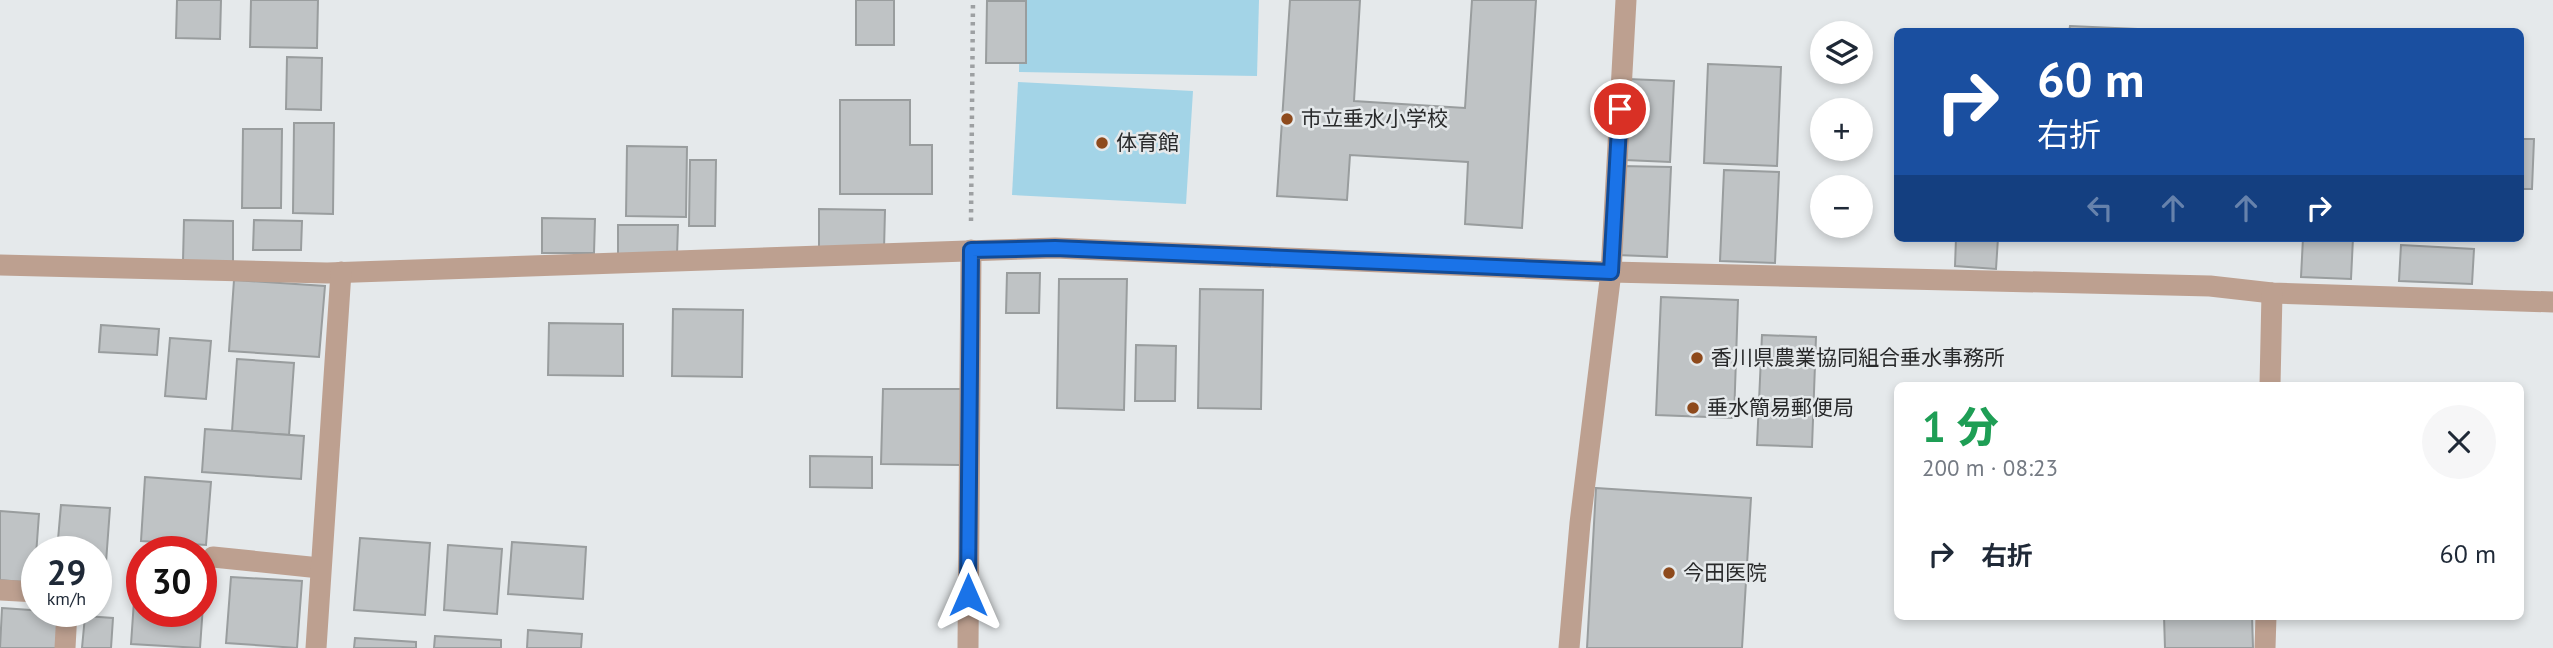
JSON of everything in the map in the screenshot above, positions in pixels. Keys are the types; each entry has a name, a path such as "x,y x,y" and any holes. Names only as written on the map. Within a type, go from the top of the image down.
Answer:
{"street":[{"path":"1569,648 1580,523 1611,272 1626,0"},
{"path":"0,265 341,272 1055,248 1611,272 2210,286 2272,293 2553,302"},
{"path":"968,648 971,250"},
{"path":"316,648 341,272"},
{"path":"2270,382 2272,293"},
{"path":"217,558 320,568"},
{"path":"0,590 21,591"},
{"path":"2265,648 2266,620"},
{"path":"65,648 66,627"}],"path":[{"path":"971,250 973,0"}],"shaded area":[{"path":"1020,0 1259,0 1257,76 1019,72"},
{"name":"体育館","path":"1018,82 1193,91 1186,204 1012,195"}],"building":[{"path":"177,0 221,0 220,39 176,38"},
{"path":"251,0 318,0 317,48 250,47"},
{"path":"856,0 894,0 894,45 856,45"},
{"path":"1290,0 1360,0 1354,101 1465,108 1472,0 1536,0 1522,228 1465,224 1468,162 1350,155 1347,200 1277,196"},
{"path":"987,1 1026,1 1026,63 986,63"},
{"path":"2070,26 2115,28 2070,28"},
{"path":"287,57 322,58 321,110 286,109"},
{"path":"1708,64 1781,67 1777,166 1704,163"},
{"path":"1628,79 1674,81 1670,162 1625,160"},
{"path":"840,100 910,100 910,145 932,145 932,194 840,194"},
{"path":"294,123 334,123 333,214 293,213"},
{"path":"243,129 282,129 281,208 242,208"},
{"path":"2524,139 2534,139 2532,189 2524,189"},
{"path":"627,146 687,147 686,217 626,216"},
{"path":"690,160 716,160 715,226 689,226"},
{"path":"1621,166 1671,167 1667,257 1617,255"},
{"path":"1724,170 1779,172 1775,263 1720,261"},
{"path":"819,209 885,210 884,250 819,249"},
{"path":"542,218 595,219 594,253 542,253"},
{"path":"184,220 233,221 233,262 183,261"},
{"path":"254,220 302,221 301,250 253,250"},
{"path":"618,225 678,225 677,255 618,254"},
{"path":"1956,242 1998,242 1996,269 1955,266"},
{"path":"2303,242 2353,242 2351,279 2301,277"},
{"path":"2401,245 2474,249 2472,284 2399,281"},
{"path":"1007,273 1040,273 1039,313 1006,313"},
{"path":"1059,279 1127,279 1124,410 1057,408"},
{"path":"234,280 325,286 319,357 229,351"},
{"path":"1200,289 1263,290 1261,409 1198,408"},
{"name":"香川県農業協同組合垂水事務所","path":"1661,297 1738,300 1734,418 1656,415"},
{"path":"673,309 743,310 742,377 672,376"},
{"path":"549,323 623,324 623,376 548,375"},
{"path":"101,325 159,329 157,355 99,352"},
{"path":"1762,335 1816,337 1812,447 1757,445"},
{"path":"170,338 211,341 206,399 165,396"},
{"path":"1136,345 1176,346 1175,401 1135,401"},
{"path":"237,359 294,363 289,435 232,431"},
{"path":"883,389 962,389 960,465 881,464"},
{"path":"205,429 304,436 301,479 202,472"},
{"path":"810,456 872,457 872,488 810,487"},
{"path":"145,477 211,482 207,536 141,536"},
{"name":"今田医院","path":"1596,488 1751,498 1742,648 1587,648"},
{"path":"61,505 110,508 108,536 58,536"},
{"path":"0,511 39,514 37,536 21,536 21,582 0,580"},
{"path":"360,538 430,543 425,615 354,610"},
{"path":"512,542 586,547 583,599 508,594"},
{"path":"448,545 502,549 497,614 444,610"},
{"path":"231,577 302,581 297,648 226,643"},
{"path":"2,608 21,609 21,627 58,627 56,648 0,648"},
{"path":"113,618 111,648 82,648 84,627 112,627"},
{"path":"2164,620 2252,620 2253,648 2165,648"},
{"path":"132,627 201,627 200,648 131,644"},
{"path":"528,630 582,634 581,648 527,648"},
{"path":"435,636 501,640 501,648 434,648"},
{"path":"355,638 416,642 416,648 354,648"}],"place":[{"name":"市立垂水小学校","path":"1287,119"},
{"name":"体育館","path":"1102,143"},
{"name":"香川県農業協同組合垂水事務所","path":"1697,358"},
{"name":"垂水簡易郵便局","path":"1693,408"},
{"name":"今田医院","path":"1669,573"}],"route":[{"path":"968,595 971,250 1055,248 1611,272 1620,109"}]}
